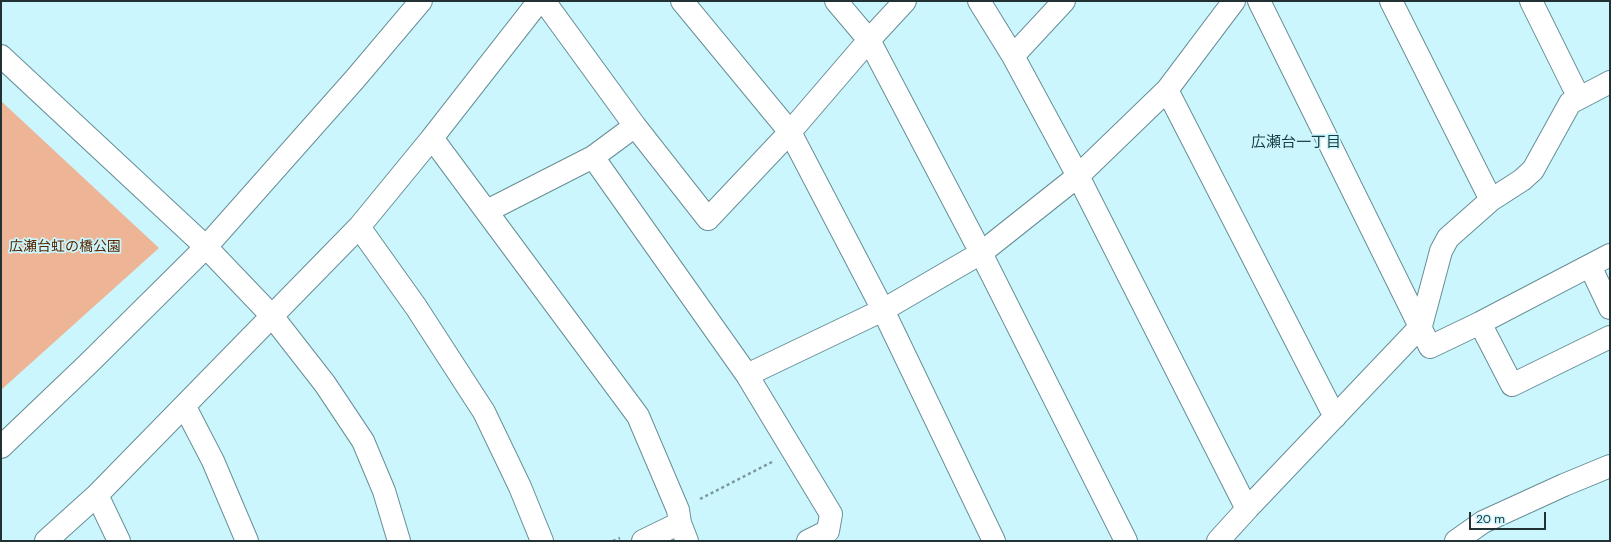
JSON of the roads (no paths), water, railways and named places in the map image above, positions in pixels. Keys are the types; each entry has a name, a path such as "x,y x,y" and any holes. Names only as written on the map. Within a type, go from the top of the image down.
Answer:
{"street":[{"path":"1,447 88,364 206,247 355,79 421,1"},
{"path":"46,541 97,495 359,227 432,138 540,1"},
{"path":"544,1 634,126 708,219 790,132 869,40 905,1"},
{"path":"682,1 790,132 883,310 994,541"},
{"path":"836,1 869,40 981,253 1126,541"},
{"path":"979,1 1013,56 1078,176 1247,509"},
{"path":"1013,56 1064,1"},
{"path":"747,375 883,310 981,253 1078,176 1167,90 1234,1"},
{"path":"1259,1 1430,347 1480,323 1610,255"},
{"path":"1391,1 1491,200"},
{"path":"1531,1 1579,98"},
{"path":"1,56 206,247 272,316 325,384 363,441 384,491 399,541"},
{"path":"1218,541 1420,326 1441,250 1448,238 1491,200 1522,180 1533,170 1570,103 1610,82"},
{"path":"1167,90 1336,417"},
{"path":"487,211 593,157 634,126"},
{"path":"432,138 638,416 681,525 643,541"},
{"path":"593,157 747,375 831,514 828,531 808,541"},
{"path":"359,227 416,307 484,412 520,487 542,541"},
{"path":"1590,266 1610,308"},
{"path":"1480,323 1512,385 1610,337"},
{"path":"184,407 213,461 247,541"},
{"path":"1456,541 1483,522 1610,466"},
{"path":"97,495 119,541"}],"district":[{"name":"広瀬台一丁目","path":"1296,143"}],"park label":[{"name":"広瀬台虹の橋公園","path":"65,247"}]}
